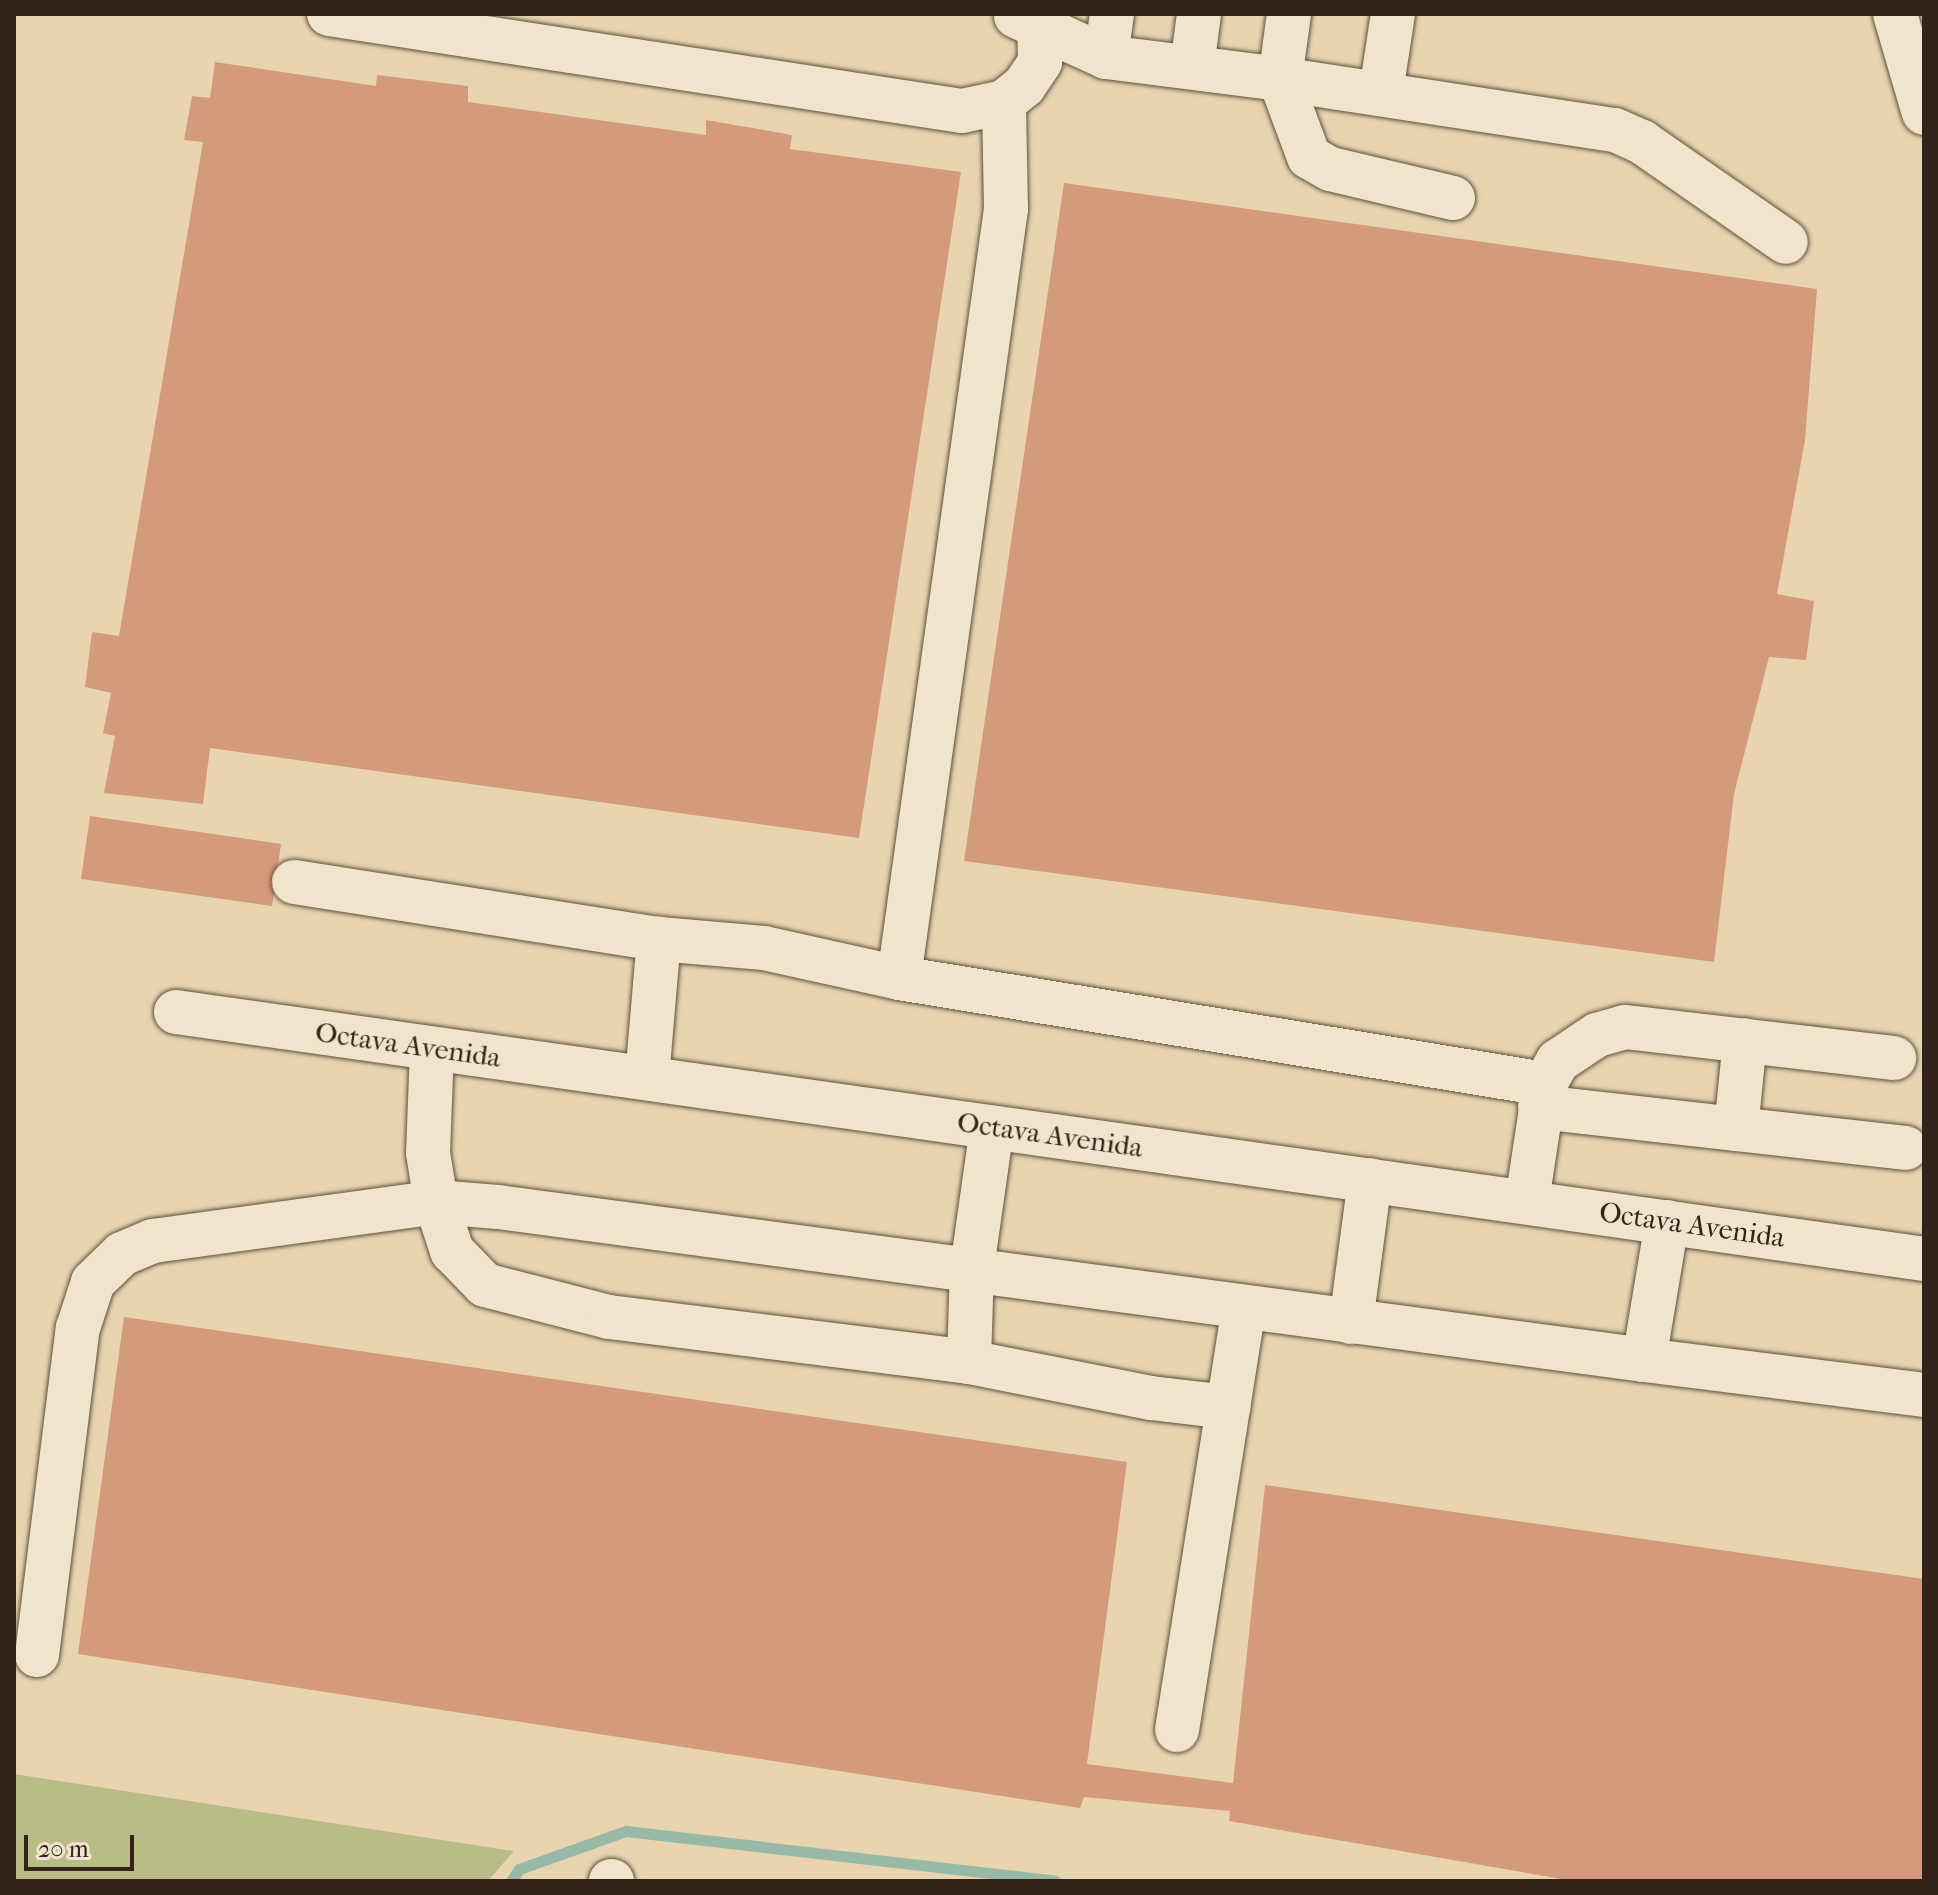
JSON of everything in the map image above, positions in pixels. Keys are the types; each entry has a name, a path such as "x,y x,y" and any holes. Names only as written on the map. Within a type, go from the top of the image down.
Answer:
{"street":[{"path":"329,14 920,108 962,111 1004,102 1040,62 1030,18"},
{"path":"1106,57 1112,14"},
{"path":"1192,67 1199,14"},
{"path":"1289,14 1280,79 1309,157 1330,169 1453,198"},
{"path":"1381,92 1393,14"},
{"path":"1895,14 1924,113"},
{"path":"1030,18 1106,57 1381,92 1615,130 1642,142 1786,242"},
{"path":"899,978 1006,209 1004,102"},
{"path":"294,882 659,939 764,948 899,978 1542,1096 1736,1129 1906,1148"},
{"path":"647,1078 659,939"},
{"name":"Octava Avenida","path":"176,1012 1924,1259"},
{"path":"1527,1201 1542,1096 1576,1044 1625,1027 1894,1058"},
{"path":"1736,1129 1745,1040"},
{"path":"432,1049 428,1153 436,1202 452,1251 485,1285 609,1317 969,1362 1151,1398 1228,1407"},
{"path":"969,1362 972,1268 992,1127"},
{"path":"1351,1322 1370,1180"},
{"path":"37,1655 78,1328 93,1282 122,1254 153,1241 436,1202 972,1268 1244,1308 1924,1395"},
{"path":"1644,1360 1667,1222"},
{"path":"1177,1730 1244,1308"}],"green space":[{"path":"14,1774 514,1851 488,1881 14,1881"}],"building":[{"path":"215,62 376,86 377,75 468,86 468,102 706,135 706,120 792,135 790,149 961,172 859,838 210,748 203,804 104,793 115,736 103,733 111,693 85,687 92,632 119,636 203,142 184,140 192,96 210,98"},
{"path":"1064,183 1817,289 1805,440 1777,594 1814,601 1806,660 1769,657 1734,794 1714,962 964,861"},
{"path":"90,816 281,844 272,906 81,879"},
{"path":"124,1317 1127,1462 1087,1764 1233,1783 1265,1485 1924,1579 1924,1881 1573,1881 1229,1821 1230,1811 1084,1797 1080,1808 78,1654"}],"waterway":[{"path":"511,1881 519,1869 626,1831 1055,1881"}]}
